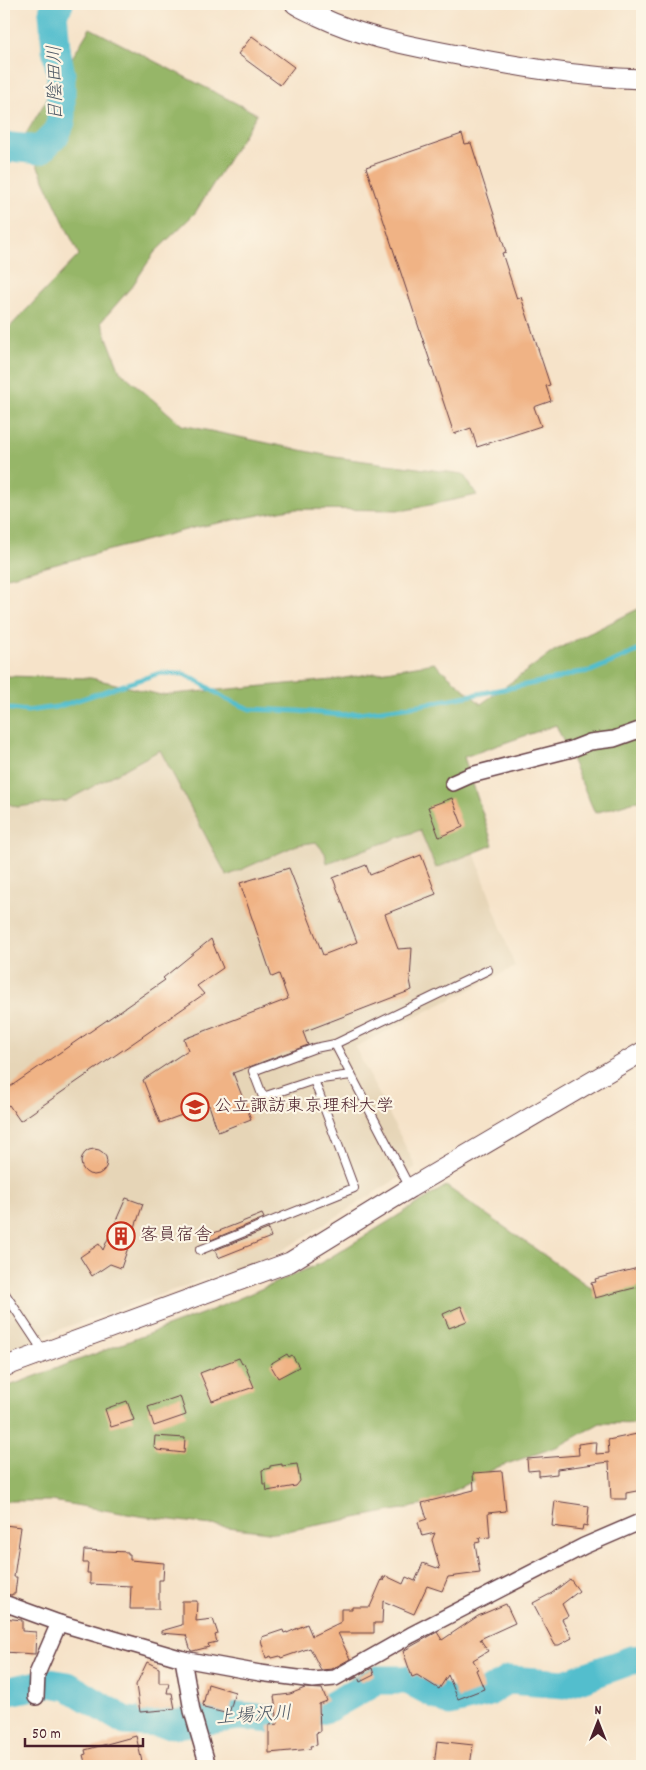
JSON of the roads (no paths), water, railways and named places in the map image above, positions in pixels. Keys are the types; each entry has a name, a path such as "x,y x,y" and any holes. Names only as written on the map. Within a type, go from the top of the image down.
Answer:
{"street":[{"path":"295,4 336,24 371,36 414,46 514,66 598,78 642,79"},
{"path":"453,783 471,775 572,749 590,742 614,739 642,729"},
{"path":"4,1367 290,1262 410,1188 642,1052"},
{"path":"4,1603 59,1623 183,1659 260,1673 313,1680 335,1678 411,1635 584,1546 642,1521"},
{"path":"36,1697 37,1674 59,1623"},
{"path":"183,1659 192,1711 208,1766"}],"lane":[{"path":"351,1075 314,1080 263,1098 253,1072 315,1048 335,1044 488,970"},
{"path":"335,1044 410,1188"},
{"path":"200,1250 354,1188 314,1080"},
{"path":"4,1292 44,1353"}],"waterway":[{"name":"日陰田川","path":"4,151 11,147 40,150 56,134 61,122 61,75 56,49 53,12 59,4"},
{"path":"4,708 27,711 57,707 160,673 184,674 226,699 250,709 343,715 420,705 556,679 575,673 591,671 642,649"},
{"name":"上場沢川","path":"4,1692 49,1683 68,1686 125,1721 175,1724 239,1716 273,1719 328,1708 377,1680 408,1680 450,1702 487,1693 508,1680 565,1684 632,1660 642,1659"}],"place":[{"name":"公立諏訪東京理科大学","path":"195,1107"},
{"name":"客員宿舎","path":"121,1236"}]}
